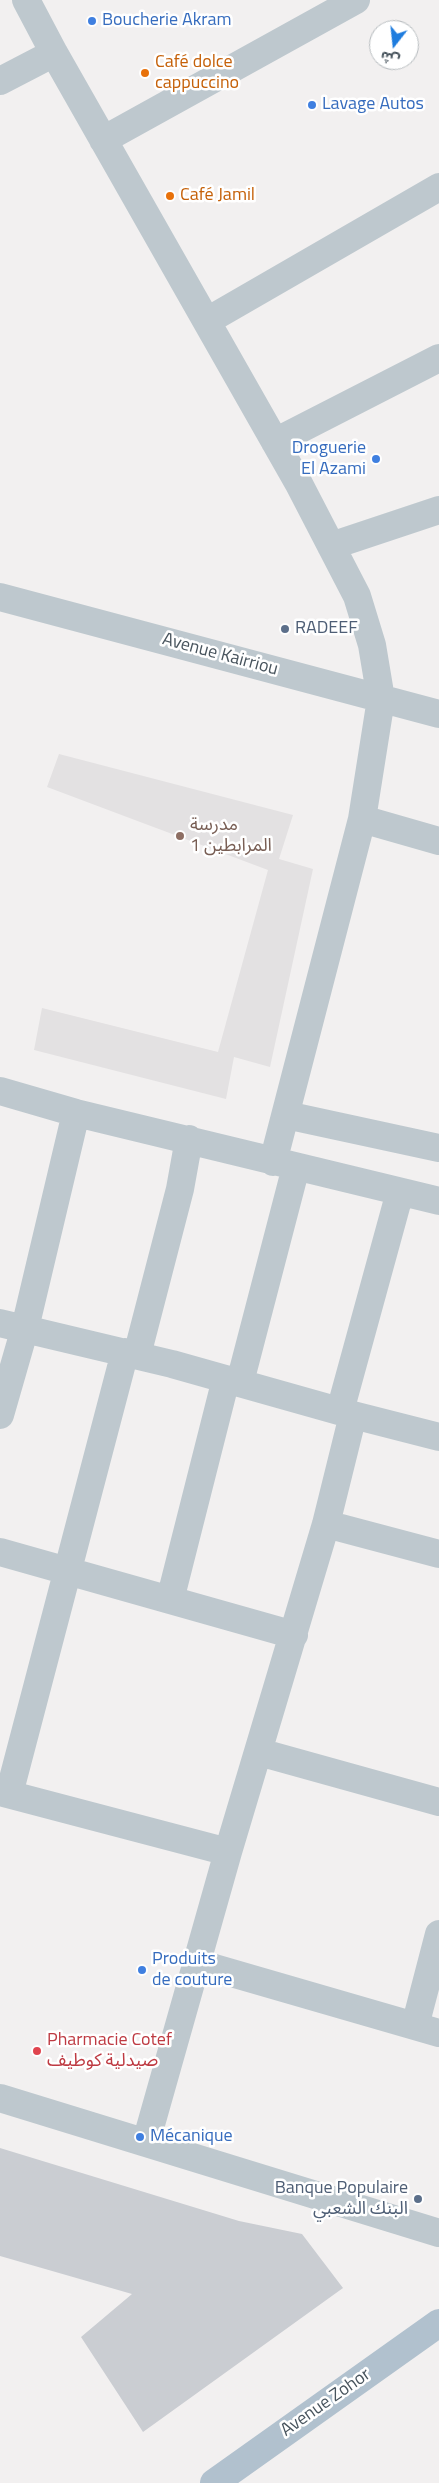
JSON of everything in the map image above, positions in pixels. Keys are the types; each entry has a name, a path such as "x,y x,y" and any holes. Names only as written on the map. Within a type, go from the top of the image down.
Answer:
{"main road":[{"name":"Avenue Zohor","path":"214,2483 439,2323"}],"street":[{"path":"26,0 103,140 208,321 357,596 372,645 382,699 362,819 286,1114 285,1165 233,1380 170,1600"},
{"path":"103,140 356,0"},
{"path":"0,81 54,53"},
{"path":"208,321 439,187"},
{"path":"275,442 439,358"},
{"path":"331,546 439,510"},
{"name":"Avenue Kairriou","path":"0,597 439,714"},
{"path":"362,819 439,841"},
{"path":"0,1091 76,1113 439,1201"},
{"path":"0,1415 12,1325 76,1113"},
{"path":"286,1114 439,1148"},
{"path":"189,1139 180,1189 66,1571 4,1793 228,1852"},
{"path":"146,2142 228,1852 326,1524 347,1413 400,1192"},
{"path":"12,1325 233,1380 439,1438"},
{"path":"326,1524 439,1554"},
{"path":"0,1552 294,1634"},
{"path":"259,1752 439,1802"},
{"path":"197,1963 427,2029 439,1934"},
{"path":"0,2098 439,2233"}],"shaded area":[{"path":"59,754 293,815 279,859 313,869 270,1067 234,1057 226,1099 34,1050 42,1008 218,1052 268,870 47,787"}],"building":[{"path":"0,2148 239,2221 302,2234 343,2288 143,2432 81,2337 132,2294 0,2256"}],"place":[{"name":"Boucherie Akram","path":"92,21"},
{"name":"Café dolce cappuccino","path":"145,73"},
{"name":"Lavage Autos","path":"312,105"},
{"name":"Café Jamil","path":"170,196"},
{"name":"Droguerie El Azami","path":"376,459"},
{"name":"RADEEF","path":"285,629"},
{"name":"مدرسة المرابطين 1","path":"180,836"},
{"name":"Produits de couture","path":"142,1970"},
{"name":"Pharmacie Cotef صيدلية كوطيف","path":"37,2051"},
{"name":"Mécanique","path":"140,2137"},
{"name":"Banque Populaire البنك الشعبي","path":"418,2199"}]}
